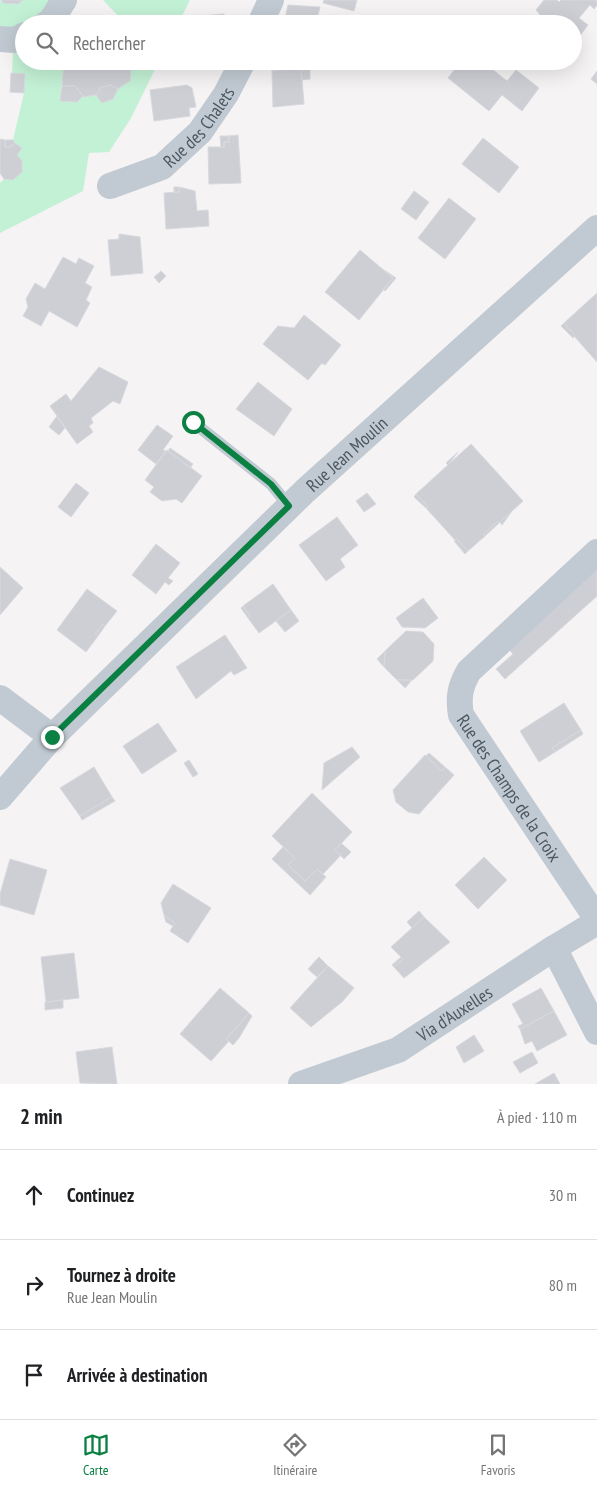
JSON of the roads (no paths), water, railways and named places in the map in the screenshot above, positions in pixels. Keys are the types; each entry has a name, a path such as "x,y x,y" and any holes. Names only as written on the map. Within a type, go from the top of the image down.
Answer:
{"street":[{"path":"55,15 64,0"},
{"path":"264,15 271,0"},
{"path":"0,39 15,40"},
{"name":"Rue des Chalets","path":"110,186 162,167 200,132 226,94 238,70"},
{"name":"Rue Jean Moulin","path":"0,797 52,737 289,506 597,228"},
{"name":"Rue des Champs de la Croix","path":"597,552 469,671 463,681 459,704 461,714 466,722 597,921"},
{"path":"0,698 52,737"},
{"name":"Via d'Auxelles","path":"301,1084 398,1050 597,921"},
{"path":"554,948 597,1032"}],"lane":[{"path":"193,422 271,484 289,506"}]}
